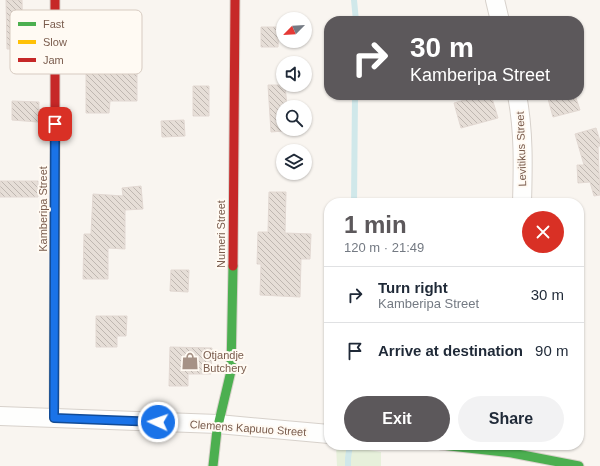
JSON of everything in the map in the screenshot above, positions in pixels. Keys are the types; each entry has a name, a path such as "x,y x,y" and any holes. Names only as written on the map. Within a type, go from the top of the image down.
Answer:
{"street":[{"name":"Kamberipa Street","path":"55,0 55,10"},
{"name":"Numeri Street","path":"213,466 218,424 231,377 232,363 235,0"},
{"path":"495,0 499,16"},
{"name":"Kamberipa Street","path":"54,418 55,74"},
{"name":"Levitikus Street","path":"519,100 523,154 522,198"},
{"name":"Clemens Kapuuo Street","path":"0,416 218,424 324,434"},
{"path":"476,450 579,466"}],"green space":[{"path":"336,450 368,450 381,452 381,466 337,466"}],"building":[{"path":"6,0 22,0 22,10 10,10 10,49 7,49"},
{"path":"261,27 276,27 276,47 261,47"},
{"path":"86,74 137,74 137,101 110,101 109,113 86,113"},
{"path":"268,85 276,85 276,92 286,92 286,100 276,100 276,132 271,132"},
{"path":"193,86 209,86 209,116 193,116"},
{"path":"464,100 493,100 498,118 461,128 454,103"},
{"path":"548,100 577,100 580,110 553,117"},
{"path":"12,101 39,102 38,122 12,120"},
{"path":"184,120 185,136 162,137 161,121"},
{"path":"596,128 600,141 600,146 598,146 600,195 594,196 590,182 578,183 577,165 584,165 575,134"},
{"path":"0,181 38,181 38,197 0,197"},
{"path":"141,186 143,209 125,210 125,249 108,248 108,279 83,279 84,234 91,234 93,194 123,196 122,188"},
{"path":"269,192 286,192 285,233 311,234 310,259 301,259 300,297 260,295 261,264 257,264 258,232 268,232"},
{"path":"171,270 189,270 188,292 170,291"},
{"path":"96,316 127,316 126,336 117,336 117,347 96,347"},
{"name":"Otjandje Butchery","path":"170,347 212,348 211,374 188,374 188,386 169,386"}],"waterway":[{"path":"354,0 356,16"},
{"path":"354,198 355,100"},
{"path":"348,466 349,450"}],"traffic: fast":[{"path":"213,466 217,430 231,371 233,266"},
{"path":"485,450 512,453 579,466"}],"traffic: slow":[{"path":"54,418 55,142"}],"traffic: jam":[{"path":"55,0 55,10"},
{"path":"233,266 235,0"},
{"path":"55,74 55,142"}],"place":[{"name":"Otjandje Butchery","path":"190,361"}],"route":[{"path":"55,124 54,418 158,422"}]}
